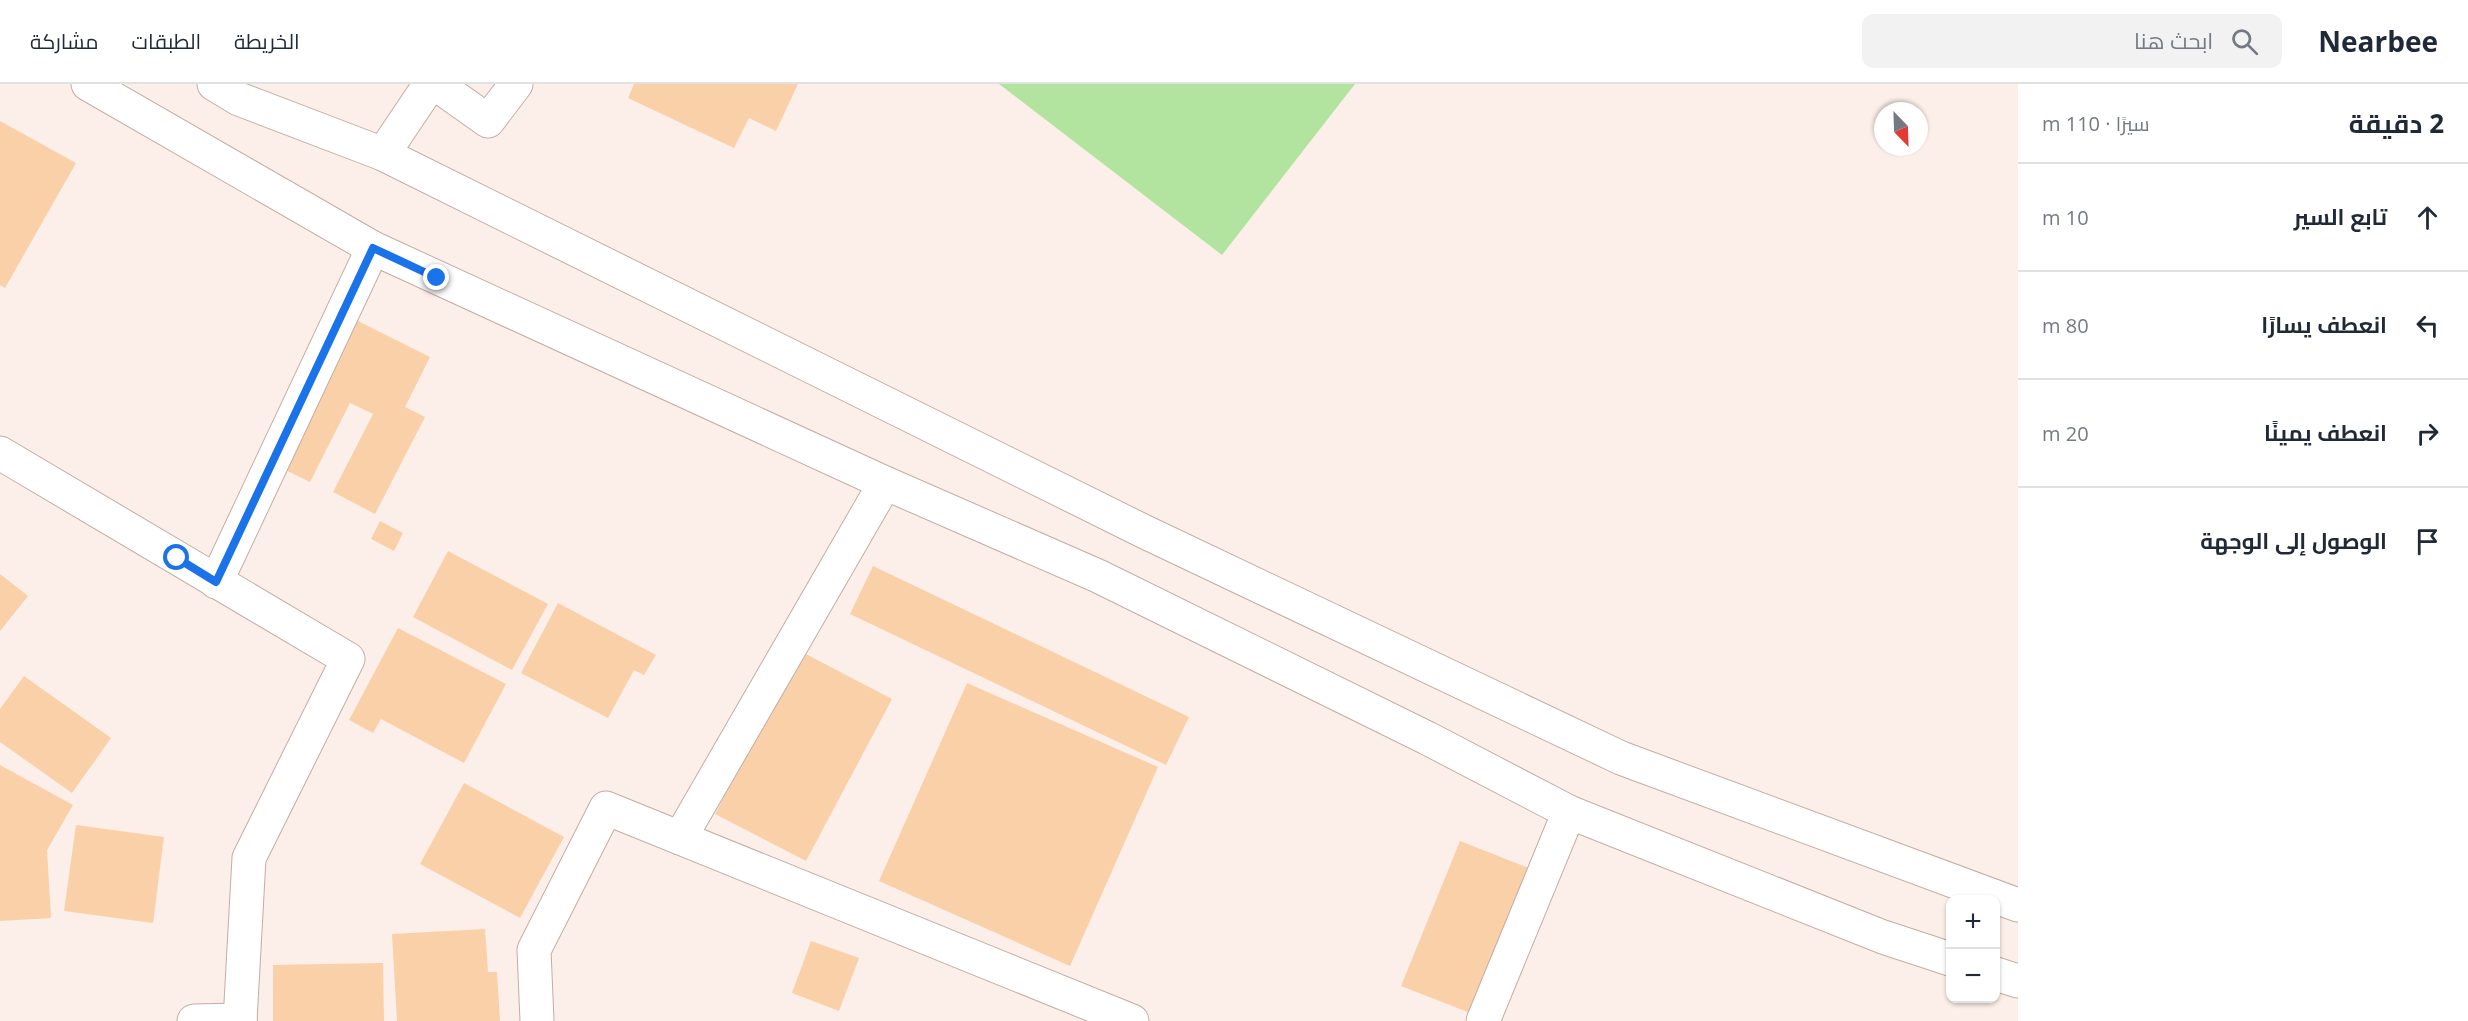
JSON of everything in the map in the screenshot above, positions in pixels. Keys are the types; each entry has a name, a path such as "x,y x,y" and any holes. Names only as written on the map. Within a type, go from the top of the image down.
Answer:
{"main road":[{"path":"88,84 373,248 885,483 1098,576 1427,738 1569,812 1883,937 1946,958"},
{"path":"214,84 239,99 383,154 1143,531 1621,758 2018,905"},
{"path":"383,154 430,84"},
{"path":"436,84 488,121 516,84"},
{"path":"216,582 373,248"},
{"path":"0,453 348,659 249,858 240,1021 194,1021"},
{"path":"680,838 885,483"},
{"path":"537,1021 534,950 606,808 1132,1021"},
{"path":"1483,1021 1569,812"},
{"path":"2000,976 2018,981"}],"green space":[{"path":"999,84 1355,84 1222,255"}],"building":[{"path":"634,84 798,84 776,131 749,118 734,148 628,98"},
{"path":"0,121 76,163 5,288 0,285"},
{"path":"350,317 430,357 405,407 425,417 375,514 333,492 373,414 350,403 310,482 275,465"},
{"path":"380,521 403,533 394,551 371,539"},
{"path":"448,551 548,604 512,670 413,617"},
{"path":"873,566 1189,717 1166,765 850,614"},
{"path":"0,574 28,596 0,631"},
{"path":"558,603 656,655 644,675 634,670 608,718 521,673"},
{"path":"398,628 506,684 464,763 381,719 373,733 349,720"},
{"path":"800,651 892,699 806,861 715,814"},
{"path":"24,676 111,738 72,793 0,742 0,709"},
{"path":"967,683 1158,767 1070,966 879,881"},
{"path":"0,765 73,805 47,850 51,918 0,921"},
{"path":"464,783 564,837 520,918 420,864"},
{"path":"76,825 164,837 153,923 64,911"},
{"path":"1460,841 1536,871 1478,1016 1401,986"},
{"path":"485,929 488,972 497,972 500,1021 397,1021 392,934"},
{"path":"811,941 859,958 839,1011 792,993"},
{"path":"383,963 384,1021 273,1021 273,965"}],"route":[{"path":"177,558 216,582 373,248 437,278"}]}
